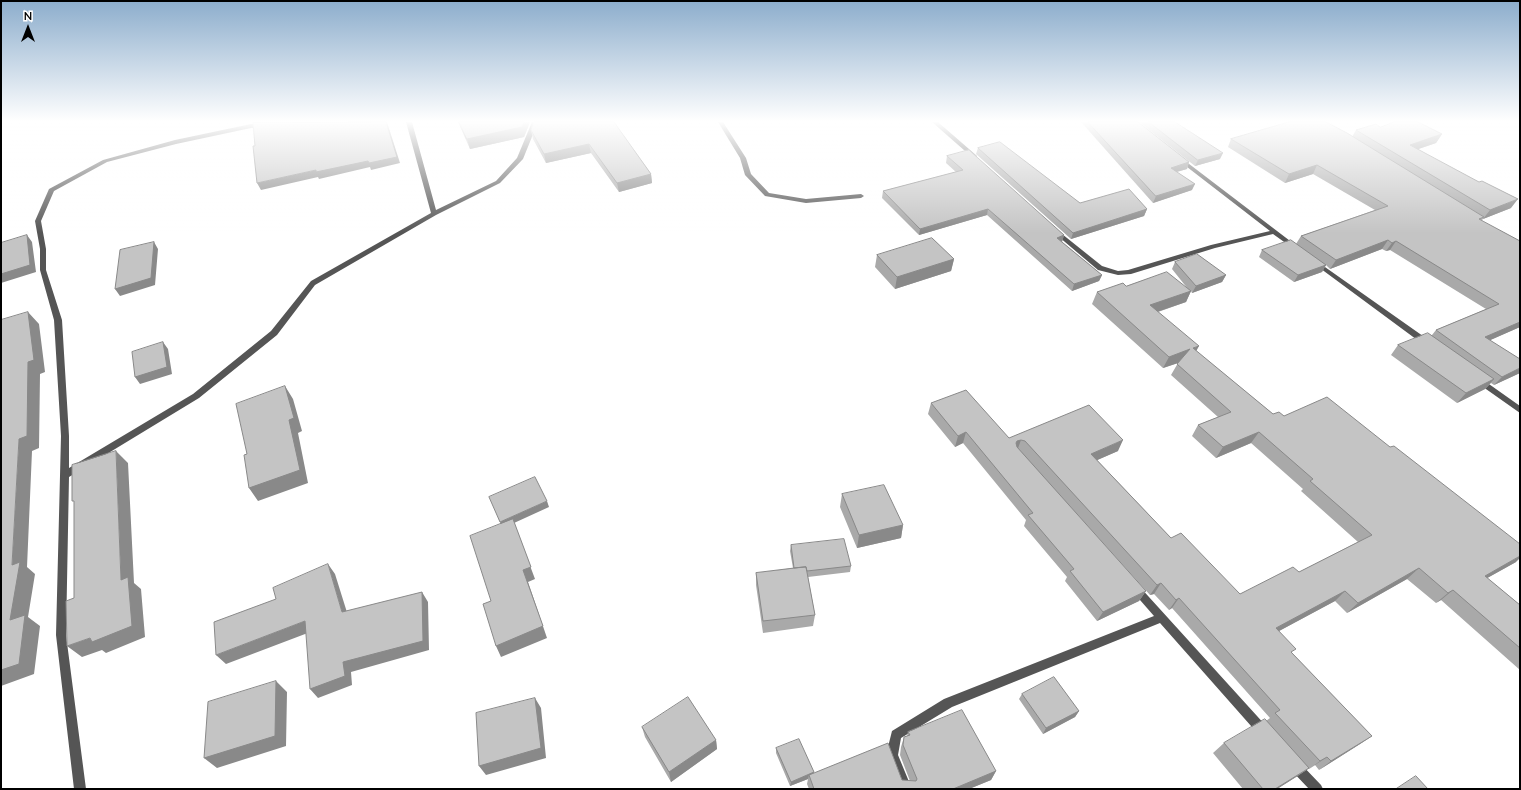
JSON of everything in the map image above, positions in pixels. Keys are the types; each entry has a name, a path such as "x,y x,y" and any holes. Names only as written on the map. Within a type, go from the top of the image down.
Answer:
{"street":[{"path":"80,789 60,635 65,436 58,320 43,270 43,249 38,221 50,190 105,161 113,159"},
{"path":"419,159 434,214"},
{"path":"64,475 196,396 274,333 313,283 434,214 498,182 520,159"},
{"path":"743,159 748,175 767,195 806,201 861,196"},
{"path":"1179,159 1273,232 1433,347"},
{"path":"1051,227 1100,268 1118,273 1128,272 1213,246 1273,232"},
{"path":"1470,374 1520,410"},
{"path":"1131,582 1271,739"},
{"path":"906,789 892,755 896,735 948,703 1162,617"},
{"path":"1286,756 1317,789"}],"building":[{"path":"254,159 388,159 369,163 368,161 316,172 316,170 257,183"},
{"path":"600,159 640,159 651,174 617,183"},
{"path":"950,159 979,159 1064,235 1057,238 1102,275 1074,284 988,209 920,229 883,191 963,170"},
{"path":"990,159 1022,159 1080,203 1129,189 1147,209 1073,233"},
{"path":"1122,159 1185,159 1189,162 1171,168 1195,184 1156,196"},
{"path":"1264,159 1389,159 1484,217 1479,219 1520,241 1520,322 1485,337 1520,359 1520,368 1502,377 1436,330 1499,304 1396,241 1392,243 1388,240 1336,260 1301,236 1388,206 1317,165 1289,174"},
{"path":"1404,159 1436,159 1479,182 1482,181 1518,199 1490,210"},
{"path":"27,235 30,265 1,274 1,243"},
{"path":"932,238 954,259 897,277 877,255"},
{"path":"1291,240 1326,265 1298,275 1262,250"},
{"path":"154,242 151,278 115,289 120,250"},
{"path":"1197,254 1226,275 1196,286 1175,262"},
{"path":"1167,272 1191,291 1150,305 1199,346 1193,348 1273,414 1279,412 1284,416 1327,397 1390,447 1394,446 1520,544 1520,556 1485,576 1520,605 1520,648 1453,590 1448,593 1419,568 1358,603 1345,591 1276,628 1296,649 1291,652 1372,736 1331,761 1327,757 1320,761 1275,713 1280,710 1179,598 1176,600 1161,583 1157,585 1025,441 1017,441 1017,447 1146,591 1103,612 1070,571 1074,569 1028,515 1033,513 966,432 958,436 931,403 966,390 1009,438 1089,405 1123,440 1091,454 1171,538 1181,533 1240,594 1293,567 1299,572 1372,535 1310,481 1313,479 1259,432 1223,447 1198,425 1231,412 1177,364 1190,349 1169,357 1097,292 1123,283 1126,286"},
{"path":"28,312 34,360 28,362 27,436 19,439 12,565 20,562 10,620 25,615 19,664 1,670 1,320"},
{"path":"1428,333 1494,379 1466,393 1398,345"},
{"path":"163,342 167,367 135,377 132,352"},
{"path":"285,386 294,418 289,420 300,470 249,488 244,455 247,454 236,404"},
{"path":"116,451 121,580 128,577 132,626 92,642 90,638 67,646 66,601 74,598 74,501 72,501 72,465"},
{"path":"535,477 547,501 500,522 489,497"},
{"path":"884,485 903,525 859,535 842,494"},
{"path":"513,519 531,567 523,570 543,626 496,646 483,604 491,601 470,536"},
{"path":"844,539 851,566 807,571 806,567 794,568 791,545"},
{"path":"328,564 342,612 422,592 423,641 343,662 345,676 310,689 305,621 216,655 214,622 276,599 273,588"},
{"path":"806,567 815,615 763,621 756,573"},
{"path":"1054,677 1079,711 1046,728 1022,694"},
{"path":"276,681 275,736 204,758 208,702"},
{"path":"688,697 716,740 669,772 642,727"},
{"path":"535,698 541,748 479,766 476,713"},
{"path":"962,710 996,771 953,789 814,789 809,775 888,743 902,780 916,781 917,779 903,745 904,737 910,735 908,732"},
{"path":"1265,719 1309,768 1275,789 1263,789 1224,743"},
{"path":"799,739 814,772 791,782 776,748"},
{"path":"1416,776 1428,789 1396,789"}]}
